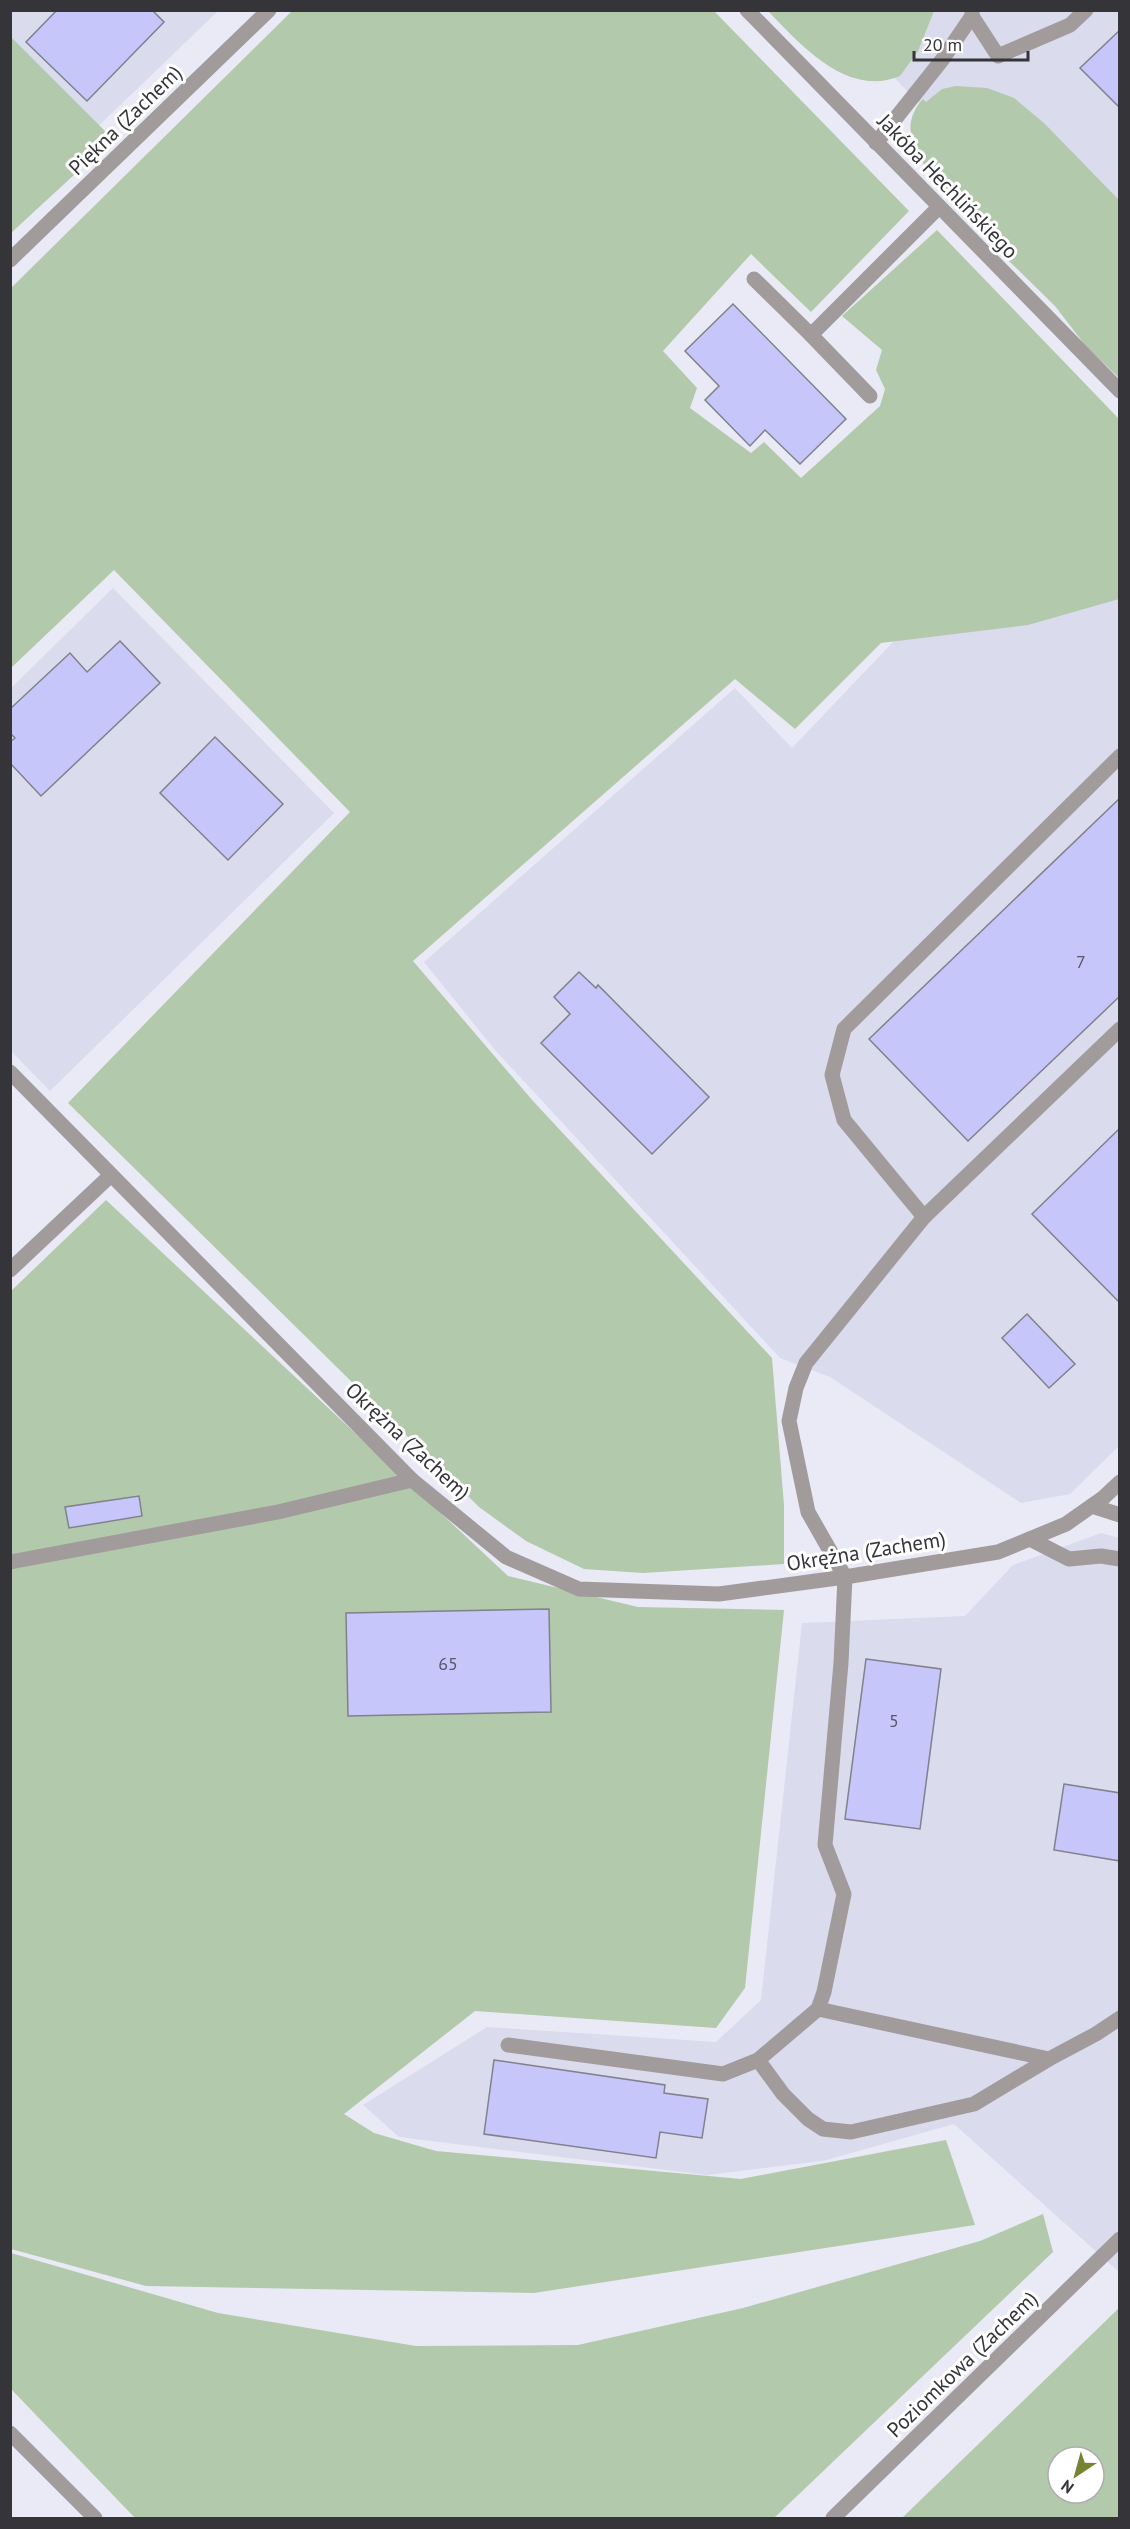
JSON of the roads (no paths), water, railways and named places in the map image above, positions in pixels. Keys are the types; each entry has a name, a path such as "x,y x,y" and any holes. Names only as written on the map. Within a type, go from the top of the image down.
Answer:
{"street":[{"name":"Piękna (Zachem)","path":"10,260 269,10"},
{"name":"Jakóba Hechlińskiego","path":"747,10 1119,391"},
{"path":"876,143 942,60 972,13 998,57 1070,25 1086,10"},
{"path":"811,335 939,207"},
{"path":"754,279 870,396"},
{"path":"924,1217 844,1120 832,1076 844,1029 1119,756"},
{"path":"508,2045 723,2074 758,2060 818,2009 824,1992 844,1894 825,1845 841,1663 845,1577 808,1512 789,1421 796,1388 806,1363 924,1217 1119,1029"},
{"name":"Okrężna (Zachem)","path":"10,1072 412,1480 506,1557 579,1589 719,1594 845,1577 998,1552 1066,1524 1092,1506 1119,1482"},
{"path":"10,1270 111,1175"},
{"path":"10,1562 278,1512 412,1480"},
{"path":"1092,1506 1119,1515"},
{"path":"1030,1539 1069,1559 1101,1556 1119,1559"},
{"path":"818,2009 1049,2059"},
{"path":"758,2060 783,2094 808,2120 823,2128 851,2132 974,2104 1096,2034 1119,2018"},
{"name":"Poziomkowa (Zachem)","path":"833,2518 1119,2240"},
{"path":"10,2433 95,2518"}]}
